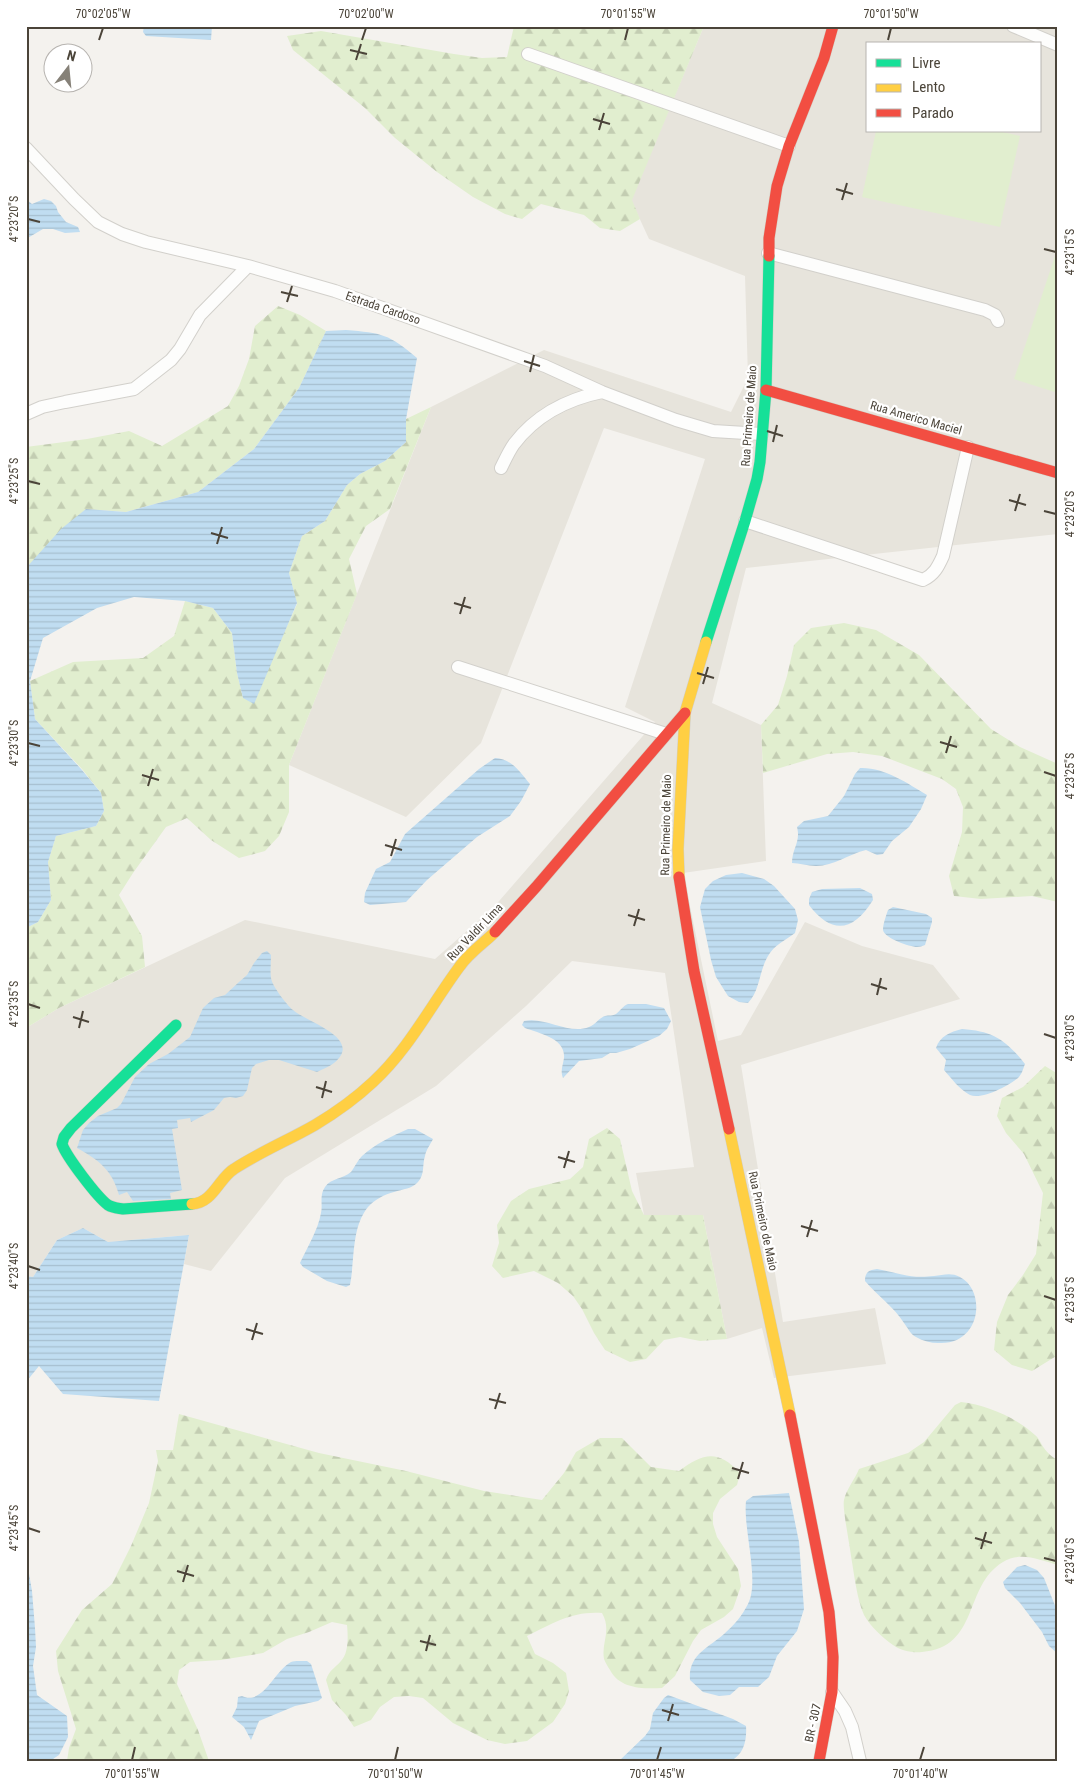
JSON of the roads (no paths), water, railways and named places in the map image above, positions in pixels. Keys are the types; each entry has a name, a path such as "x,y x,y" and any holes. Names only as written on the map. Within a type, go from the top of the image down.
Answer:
{"main road":[{"name":"Rua Primeiro de Maio","path":"832,1692 832,1632 819,1558 754,1243 703,1017 688,941 679,882 679,821 685,713 757,479 766,390 768,253 777,186 789,146 824,58 833,26"},
{"name":"Rua Americo Maciel","path":"766,390 1058,473"},
{"name":"Rua Valdir Lima","path":"176,1026 64,1137 62,1147 107,1204 114,1208 198,1204 209,1197 232,1170 330,1116 372,1082 411,1038 461,964 493,934 536,887 685,713"},
{"name":"BR - 307","path":"819,1761 832,1692"}],"street":[{"path":"1014,26 1058,45"},
{"path":"528,54 789,146"},
{"name":"Estrada Cardoso","path":"26,148 74,199 98,222 109,228 146,242 248,266 336,291 545,366 602,392 676,420 713,431 762,434"},
{"path":"768,253 985,310 996,314 998,321"},
{"path":"26,414 65,402 134,390 171,360 180,349 200,314 248,266"},
{"path":"501,468 513,446 526,430 548,413 569,401 602,392"},
{"path":"745,521 923,580 938,568 943,556 968,447"},
{"path":"458,667 666,734"},
{"path":"832,1692 852,1727 860,1761"}],"water":[{"path":"144,26 212,26 211,40 146,36 143,32"},
{"path":"26,199 32,204 44,199 51,201 66,222 78,227 80,232 65,233 53,229 43,229 26,239"},
{"path":"326,331 368,332 392,339 417,358 406,419 406,442 385,461 360,474 347,485 325,521 302,536 289,573 297,603 254,704 243,698 237,673 232,633 213,608 185,601 134,597 97,608 43,638 30,681 35,719 101,793 104,811 96,826 56,836 48,862 51,900 38,922 26,928 26,568 61,529 86,509 126,512 198,492 254,449 299,388"},
{"path":"495,758 511,764 530,784 510,816 477,837 427,880 406,902 370,905 364,902 365,893 376,869 390,862 405,834 479,769"},
{"path":"860,768 869,768 886,773 927,795 921,809 909,827 892,841 883,854 877,855 866,850 823,865 813,866 792,863 798,837 797,827 804,821 828,816 844,796"},
{"path":"742,873 764,879 774,886 795,909 798,920 795,933 777,946 768,956 755,993 748,1003 739,1002 728,996 716,977 700,907 705,889 713,881 726,875"},
{"path":"860,888 872,894 873,900 865,911 850,924 834,925 818,915 809,905 812,892 822,889"},
{"path":"893,907 926,914 932,918 925,945 917,947 898,942 884,933 883,928 886,915 888,910"},
{"path":"267,951 271,955 271,978 280,995 293,1010 338,1038 342,1046 342,1054 330,1066 317,1072 279,1060 269,1060 256,1064 252,1068 247,1090 243,1096 224,1098 214,1110 191,1122 190,1118 177,1120 178,1128 172,1129 182,1190 170,1193 171,1199 133,1201 127,1192 119,1195 113,1179 104,1167 77,1148 83,1130 98,1116 117,1108 121,1104 135,1077 149,1064 168,1054 190,1037 203,1008 214,998 225,995 247,975 262,953"},
{"path":"628,1004 646,1004 664,1008 671,1021 667,1029 659,1036 630,1049 610,1053 602,1058 579,1061 563,1078 564,1058 561,1046 550,1037 525,1028 522,1025 524,1021 532,1020 581,1029 591,1026 605,1016 615,1015"},
{"path":"962,1029 982,1032 1005,1043 1025,1064 1019,1076 1002,1088 981,1096 970,1095 963,1090 944,1070 946,1060 936,1048 940,1040 946,1035"},
{"path":"408,1129 415,1129 433,1139 424,1159 422,1176 413,1186 383,1196 368,1207 356,1234 350,1285 346,1287 327,1281 303,1267 300,1263 320,1219 322,1194 325,1187 330,1182 351,1172 360,1158 372,1148"},
{"path":"83,1228 108,1242 189,1235 159,1401 63,1394 39,1366 26,1382 26,1276 33,1277 57,1240"},
{"path":"877,1269 911,1276 957,1275 969,1284 974,1294 975,1316 971,1327 963,1336 952,1342 933,1343 914,1336 896,1312 865,1281 868,1272"},
{"path":"789,1493 799,1542 804,1609 797,1631 777,1656 769,1677 758,1687 739,1687 730,1695 719,1696 703,1692 690,1680 692,1664 700,1653 738,1620 748,1604 751,1594 752,1569 746,1501 753,1496"},
{"path":"26,1498 27,1562 35,1628 36,1647 33,1666 37,1695 67,1716 68,1737 59,1755 50,1761 26,1761"},
{"path":"1025,1565 1037,1570 1044,1578 1058,1613 1058,1654 1049,1646 1042,1632 1020,1603 1005,1588 1003,1582 1017,1567"},
{"path":"307,1661 311,1664 322,1698 318,1701 295,1706 259,1721 251,1740 244,1727 232,1717 237,1707 238,1697 249,1698 256,1696 263,1692 285,1666 292,1662"},
{"path":"668,1695 733,1719 746,1726 745,1741 739,1755 731,1761 619,1761 645,1736 650,1729 653,1713"}]}
